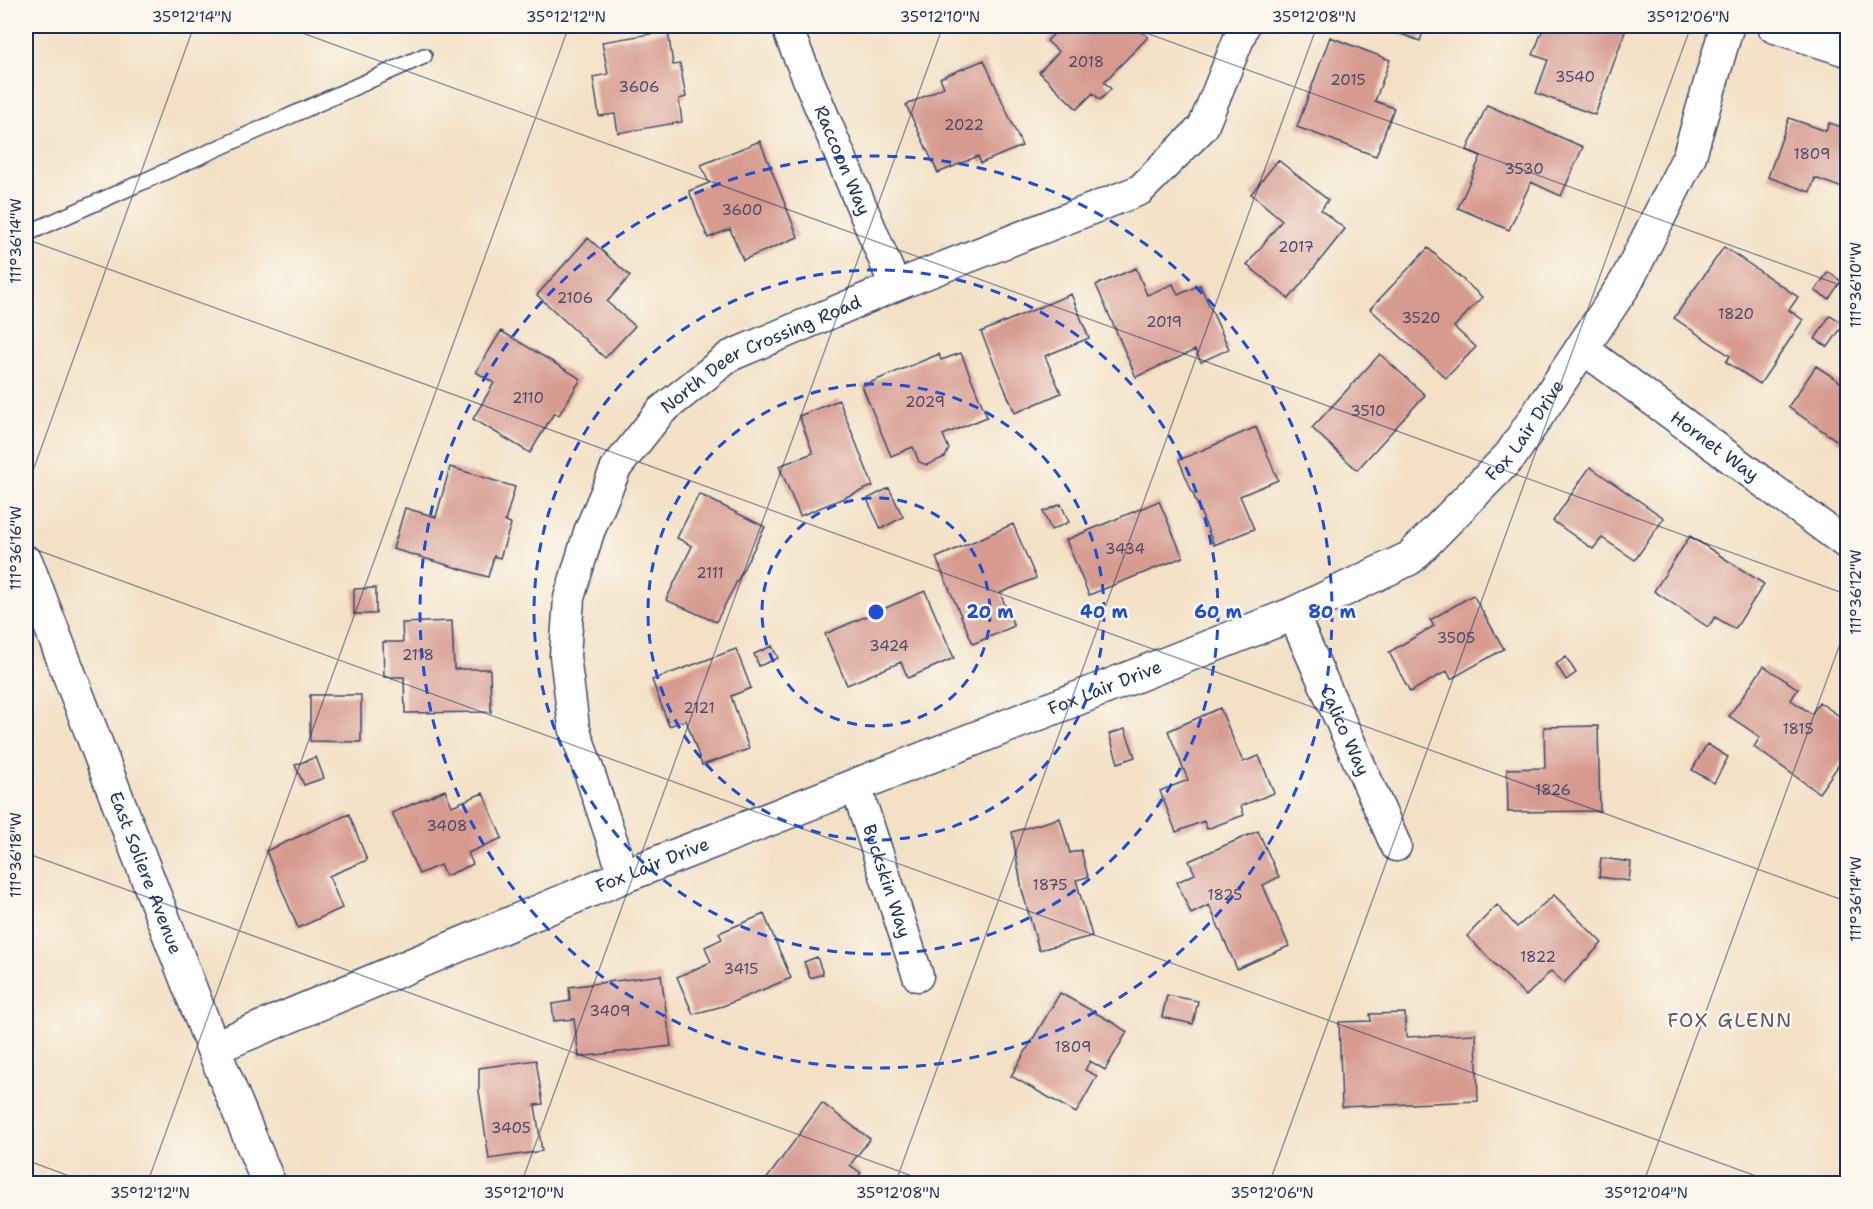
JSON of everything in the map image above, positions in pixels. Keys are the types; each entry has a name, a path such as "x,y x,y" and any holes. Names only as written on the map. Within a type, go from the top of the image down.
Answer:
{"street":[{"name":"North Deer Crossing Road","path":"624,876 574,727 565,656 569,597 589,532 616,468 661,411 730,356 895,286 1140,190 1203,127 1244,26"},
{"name":"Fox Lair Drive","path":"213,1048 624,876 1293,614 1410,558 1510,455 1626,282 1689,157 1726,26"},
{"path":"1774,26 1848,50"},
{"name":"Raccoon Way","path":"790,36 895,286"},
{"name":"Hornet Way","path":"1582,348 1848,545"},
{"name":"East Soliere Avenue","path":"26,562 213,1048 269,1184"},
{"name":"Calico Way","path":"1293,614 1396,846"},
{"name":"Buckskin Way","path":"856,787 918,976"}],"lane":[{"path":"26,234 424,56"}],"building":[{"path":"1061,26 1136,26 1148,37 1104,82 1111,89 1100,100 1093,93 1077,109 1039,72 1059,52 1047,41"},
{"path":"1379,26 1425,26 1420,41"},
{"path":"1544,26 1619,26 1626,29 1595,115 1536,93 1548,60 1533,55"},
{"path":"668,31 673,65 680,64 686,97 679,99 682,122 618,133 615,114 599,116 593,77 608,74 602,42"},
{"path":"1330,37 1390,60 1375,101 1394,108 1376,156 1297,127"},
{"path":"984,60 1022,146 981,163 978,156 938,173 906,105 944,87 940,78"},
{"path":"1487,105 1583,147 1561,196 1531,182 1509,230 1458,208 1481,156 1467,150"},
{"path":"1789,118 1826,131 1829,123 1848,129 1848,190 1815,178 1810,192 1768,177"},
{"path":"760,141 798,237 743,260 730,229 708,238 689,191 709,183 701,165"},
{"path":"1278,160 1328,200 1321,210 1345,229 1289,299 1247,265 1282,220 1251,194"},
{"path":"588,238 630,276 607,302 635,326 605,358 537,295"},
{"path":"1724,247 1798,297 1789,310 1803,320 1760,384 1726,362 1730,356 1674,318"},
{"path":"1428,248 1482,297 1454,327 1476,347 1446,378 1370,309"},
{"path":"1136,268 1147,295 1173,284 1178,295 1200,285 1229,349 1201,362 1195,350 1136,377 1096,285"},
{"path":"1828,272 1841,281 1829,299 1815,291"},
{"path":"1071,294 1089,338 1045,356 1061,393 1015,413 981,332"},
{"path":"1830,315 1844,324 1828,347 1815,339"},
{"path":"501,331 581,379 559,415 554,413 530,453 473,419 494,383 476,372"},
{"path":"961,353 987,417 943,435 949,449 945,457 927,465 919,462 913,447 891,456 862,386 939,354 941,360"},
{"path":"1380,354 1425,395 1357,470 1312,428"},
{"path":"1816,366 1848,387 1848,448 1788,407"},
{"path":"839,400 873,486 800,516 779,466 813,453 799,416"},
{"path":"1256,427 1278,480 1240,496 1254,529 1214,545 1179,460"},
{"path":"450,467 515,487 505,522 511,524 500,558 494,556 488,577 393,549 405,508 436,517"},
{"path":"1590,467 1664,518 1635,560 1602,538 1593,549 1553,521"},
{"path":"889,488 903,517 881,529 867,499"},
{"path":"699,494 765,527 716,622 666,600 692,546 677,538"},
{"path":"1159,501 1183,557 1089,595 1066,540"},
{"path":"1061,504 1069,522 1051,530 1043,512"},
{"path":"1013,524 1036,578 1000,593 1014,626 973,644 936,558"},
{"path":"1690,536 1764,584 1735,629 1715,617 1708,627 1654,591"},
{"path":"376,588 376,614 354,614 354,589"},
{"path":"925,591 954,658 908,678 901,662 847,685 825,634"},
{"path":"1473,595 1504,649 1451,679 1447,671 1410,692 1389,652 1434,626 1430,620"},
{"path":"452,621 454,669 490,669 491,712 405,713 404,677 384,677 383,642 403,642 402,623"},
{"path":"772,646 778,658 759,666 754,654"},
{"path":"736,649 751,688 731,696 749,749 702,765 686,720 669,726 652,680"},
{"path":"1566,657 1576,673 1566,680 1556,664"},
{"path":"1764,666 1798,689 1791,700 1812,714 1819,702 1848,722 1848,752 1819,793 1754,747 1760,737 1729,716"},
{"path":"310,695 361,695 361,742 310,741"},
{"path":"1220,708 1243,762 1259,756 1274,793 1241,806 1244,815 1207,829 1204,821 1176,832 1160,791 1188,780 1168,731"},
{"path":"1598,726 1600,811 1508,812 1507,769 1545,768 1544,727"},
{"path":"1125,729 1135,757 1118,763 1109,734"},
{"path":"1707,744 1728,757 1714,783 1692,770"},
{"path":"316,757 324,778 304,785 295,765"},
{"path":"445,790 452,806 483,793 502,838 468,853 473,864 446,876 440,865 419,874 392,813"},
{"path":"349,814 367,860 329,876 342,908 298,928 266,851"},
{"path":"1060,818 1070,853 1081,850 1088,877 1076,880 1092,936 1039,950 1022,890 1012,832"},
{"path":"1258,831 1279,877 1263,885 1289,946 1237,969 1209,905 1191,914 1177,882 1195,874 1189,861"},
{"path":"1601,858 1631,862 1629,881 1599,877"},
{"path":"1554,895 1602,943 1564,983 1551,971 1526,996 1467,936 1497,905 1517,927"},
{"path":"764,914 791,978 723,1006 693,1014 677,977 711,962 705,947 722,939 719,933"},
{"path":"817,957 823,974 810,978 804,962"},
{"path":"661,975 671,1046 579,1057 574,1019 554,1021 552,1004 570,1001 569,987"},
{"path":"1060,993 1127,1032 1105,1070 1090,1061 1085,1070 1097,1076 1076,1113 1011,1076"},
{"path":"1167,995 1198,1001 1193,1024 1162,1017"},
{"path":"1405,1013 1406,1037 1476,1034 1478,1101 1342,1107 1339,1022 1371,1021 1370,1014"},
{"path":"536,1060 543,1104 535,1105 542,1151 489,1159 479,1091 479,1068"},
{"path":"822,1103 870,1139 850,1165 861,1173 854,1184 763,1184"},
{"path":"395,1180 441,1181 441,1184 395,1184"}],"district":[{"name":"FOX GLENN","path":"1730,1020"}]}
